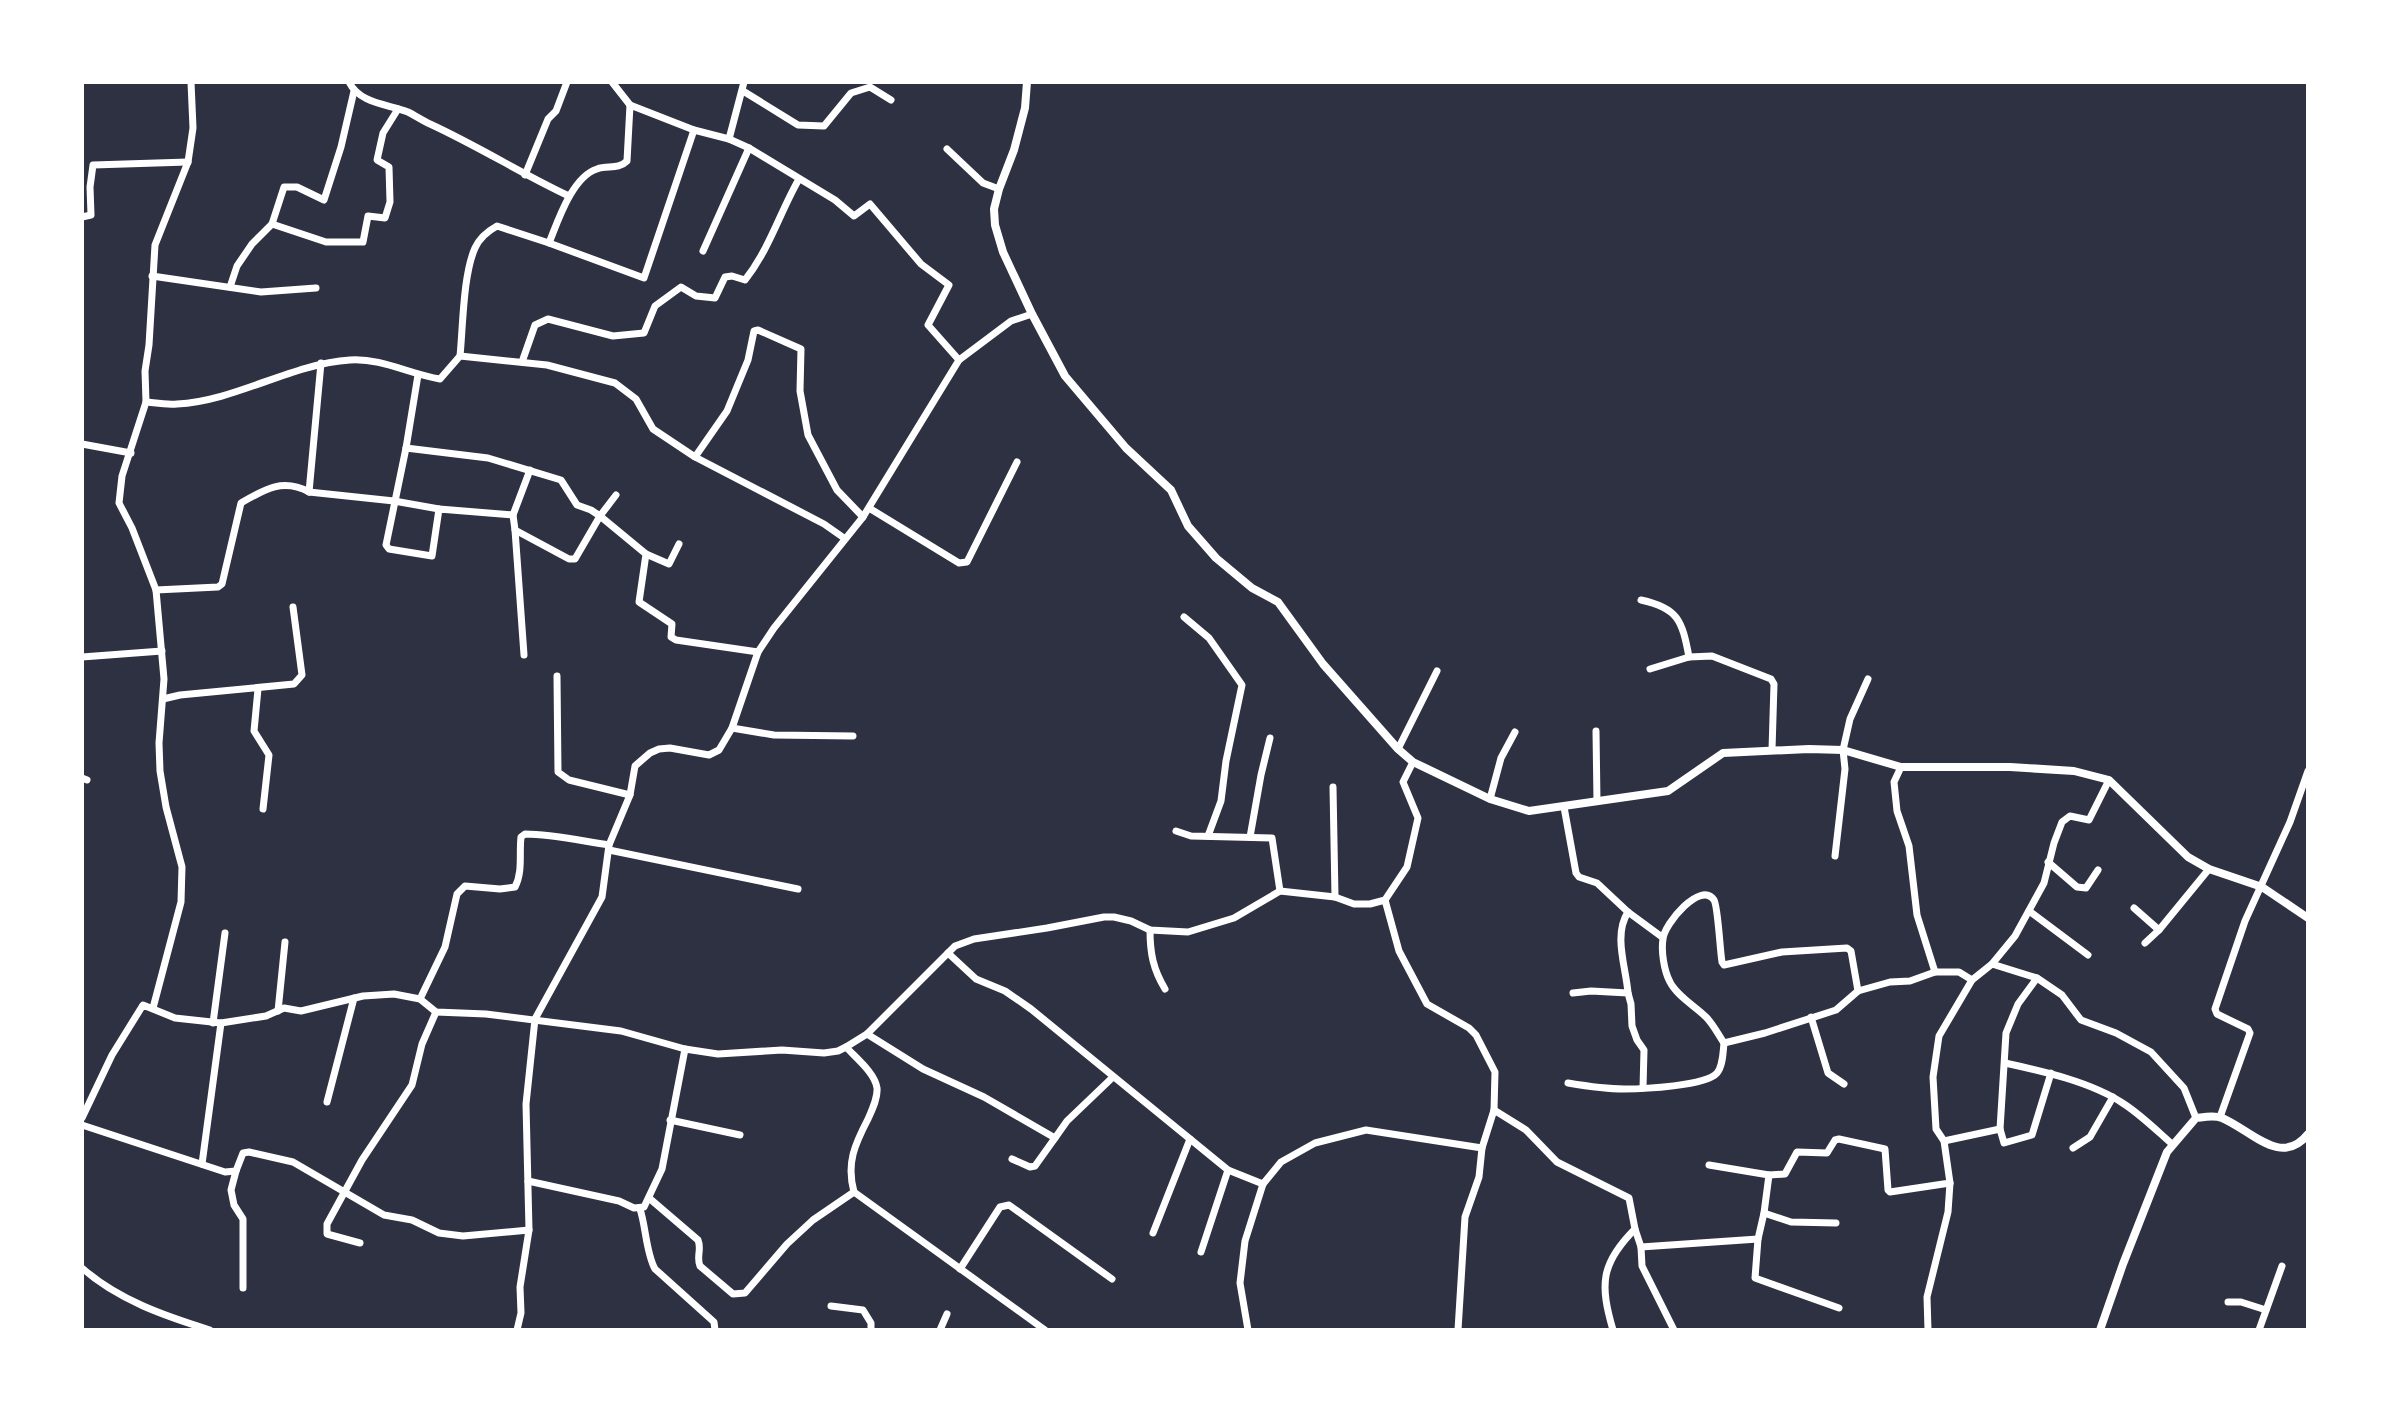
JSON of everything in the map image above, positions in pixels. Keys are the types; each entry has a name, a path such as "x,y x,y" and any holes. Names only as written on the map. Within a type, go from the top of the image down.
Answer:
{"street":[{"path":"153,1008 181,902 182,867 160,771 162,651 156,590 119,503 122,476 146,402 145,371 155,245 188,162 193,128 191,82"},
{"path":"349,82 354,91 365,98 453,134 569,196"},
{"path":"525,175 567,82"},
{"path":"612,82 630,105 749,148 835,200 854,216 870,204 921,264 949,285 928,325 959,360"},
{"path":"1027,82 1025,108 994,209 998,239 1032,314 1065,376 1126,448 1171,490 1188,526 1216,558 1252,588 1278,602 1323,664 1413,762 1490,799 1529,811 1668,791 1723,753 1843,750 1901,767 2074,771 2109,780 2188,857 2209,869 2262,887 2308,918"},
{"path":"729,139 744,86 798,125 824,126 851,93 870,87 891,100"},
{"path":"230,287 237,266 252,244 272,224 284,187 297,187 324,200 354,91"},
{"path":"549,243 569,196 588,173 598,168 620,167 627,161 630,105"},
{"path":"272,224 326,242 363,242 368,216 385,218 390,202 389,167 378,162 377,157 383,133 398,109"},
{"path":"146,402 175,405 204,400 321,363 353,360 385,362 418,375 440,379 460,356 468,272 476,246 497,226 644,278 694,130"},
{"path":"703,251 749,148"},
{"path":"947,149 983,183 999,189"},
{"path":"82,217 91,215 93,165 188,162"},
{"path":"522,362 535,325 548,319 613,336 644,333 655,306 681,287 696,296 715,298 725,277 745,280 760,260 799,179"},
{"path":"152,276 261,292 316,288"},
{"path":"517,1330 529,1230 526,1104 535,1019 602,897 609,848 630,795 635,766 659,749 716,754 732,728 758,652 863,517 959,360 1011,321 1032,314"},
{"path":"695,457 727,411 748,360 754,331 758,330 801,349 800,391 808,435 837,490 863,517"},
{"path":"460,356 547,365 615,383 636,399 653,429 695,457 824,524 844,538"},
{"path":"309,492 321,363"},
{"path":"418,375 386,545 389,549 432,556 439,509"},
{"path":"82,444 131,453"},
{"path":"406,448 488,458 561,480 577,505 600,516 646,554 669,564 679,544"},
{"path":"869,508 959,563 967,562 1017,462"},
{"path":"524,655 513,515 530,470"},
{"path":"156,590 218,587 222,584 241,503 261,491 284,484 299,486 309,492 513,515"},
{"path":"515,530 569,559 575,559 616,495"},
{"path":"646,554 638,599 642,606 672,624 671,637 758,652"},
{"path":"1641,600 1663,605 1673,613 1684,631 1689,657"},
{"path":"163,699 294,684 302,675 293,607"},
{"path":"1184,617 1209,638 1242,685 1221,801 1208,836"},
{"path":"82,657 162,651"},
{"path":"1650,669 1689,657 1720,658 1771,679 1774,684 1772,750"},
{"path":"1398,749 1437,671"},
{"path":"557,676 558,772 569,780 630,795"},
{"path":"1835,856 1845,769 1843,750 1850,719 1868,679"},
{"path":"258,689 254,731 269,755 263,809"},
{"path":"732,728 774,735 853,736"},
{"path":"1596,731 1597,801"},
{"path":"1490,799 1501,758 1515,732"},
{"path":"1250,837 1270,738"},
{"path":"82,1118 112,1055 143,1005 175,1018 217,1023 266,1016 284,1008 301,1011 354,998 394,994 420,999 436,1012 535,1019 621,1031 685,1049 718,1054 838,1051 867,1034 955,946 974,939 1104,917 1131,921 1150,930 1188,932 1234,918 1280,891 1335,897 1354,904 1385,900 1407,867 1418,818 1403,782 1413,762"},
{"path":"1901,767 1894,782 1897,811 1909,846 1917,915 1935,972"},
{"path":"2220,1117 2250,1033 2248,1029 2217,1014 2215,1009 2245,921 2305,791 2308,771"},
{"path":"1928,1330 1927,1297 1948,1212 1950,1183 1944,1141 1936,1129 1933,1077 1939,1036 1972,980 1992,964 2015,936 2044,883 2062,822 2070,816 2089,820 2109,780"},
{"path":"1333,787 1335,897"},
{"path":"1564,807 1579,877 1597,883 1628,912 1662,937"},
{"path":"1176,831 1191,836 1272,838 1280,891"},
{"path":"420,999 445,947 457,894 465,886 515,887 520,877 521,837 525,834 540,834 798,889"},
{"path":"2048,862 2077,887 2083,888 2098,870"},
{"path":"2145,943 2209,869"},
{"path":"1568,1083 1643,1088 1701,1081 1715,1076 1720,1069 1724,1043 1708,1019 1670,983 1663,956 1662,937 1677,913 1694,898 1707,895 1715,902 1724,965 1782,952 1847,948 1851,951 1858,991"},
{"path":"1385,900 1399,951 1427,1004 1469,1028 1476,1035 1495,1072 1494,1110 1482,1148 1479,1177 1465,1217 1458,1330"},
{"path":"2134,908 2159,930"},
{"path":"2029,911 2088,955"},
{"path":"1628,912 1621,922 1621,940 1632,1026 1644,1050 1643,1088"},
{"path":"1150,930 1150,954 1165,989"},
{"path":"202,1164 225,933"},
{"path":"278,1011 285,942"},
{"path":"948,953 976,979 1005,991 1031,1009 1228,1170 1263,1184"},
{"path":"1992,964 2037,978 2062,995 2081,1020 2116,1033 2151,1052 2184,1088 2196,1118"},
{"path":"1724,1043 1836,1010 1858,991 1890,982 1910,981 1935,972 1959,972 1972,980"},
{"path":"2037,978 2018,1004 2006,1033 2000,1129 2004,1143 2032,1135 2051,1073"},
{"path":"1573,993 1628,993"},
{"path":"327,1102 354,998"},
{"path":"360,1243 327,1234 327,1224 362,1160 412,1085 422,1044 436,1012"},
{"path":"1811,1017 1828,1073 1844,1084"},
{"path":"867,1034 923,1069 984,1097 1055,1138"},
{"path":"846,1047 870,1074 877,1088 874,1107 854,1146 850,1162 854,1192 1034,1327 1045,1330"},
{"path":"640,1209 649,1198 662,1169 685,1049"},
{"path":"2005,1063 2051,1073 2113,1097 2172,1144"},
{"path":"1012,1159 1030,1167 1035,1166 1067,1121 1113,1077"},
{"path":"2073,1148 2090,1137 2113,1097"},
{"path":"1494,1110 1526,1130 1557,1162 1629,1198 1641,1247 1642,1266 1674,1330"},
{"path":"2100,1330 2172,1144 2196,1118 2220,1117 2278,1149 2295,1146 2308,1134"},
{"path":"670,1120 740,1135"},
{"path":"82,1125 225,1172 236,1171"},
{"path":"1944,1141 2000,1129"},
{"path":"1248,1330 1240,1283 1245,1241 1263,1184 1281,1162 1315,1143 1366,1130 1482,1148"},
{"path":"1153,1233 1190,1139"},
{"path":"1709,1165 1769,1175 1787,1173 1798,1151 1827,1153 1839,1139 1885,1149 1890,1192 1950,1183"},
{"path":"243,1288 243,1219 234,1205 231,1190 243,1153 293,1162 384,1215 412,1220 439,1233 463,1236 529,1230"},
{"path":"1201,1252 1228,1170"},
{"path":"1769,1175 1755,1278 1839,1308"},
{"path":"528,1181 619,1201 640,1209"},
{"path":"649,1198 698,1240 700,1266 733,1294 739,1295 745,1293 787,1244 813,1220 854,1192"},
{"path":"960,1269 1000,1207 1009,1205 1112,1279"},
{"path":"640,1209 655,1269 714,1322 715,1330"},
{"path":"1764,1213 1791,1222 1836,1223"},
{"path":"1613,1330 1604,1285 1617,1247 1635,1229"},
{"path":"1641,1247 1758,1239"},
{"path":"2259,1330 2282,1266"},
{"path":"82,1268 132,1301 210,1330"},
{"path":"2228,1302 2241,1302 2266,1310"},
{"path":"831,1306 863,1310 871,1323 871,1330"},
{"path":"940,1330 947,1314"}]}
